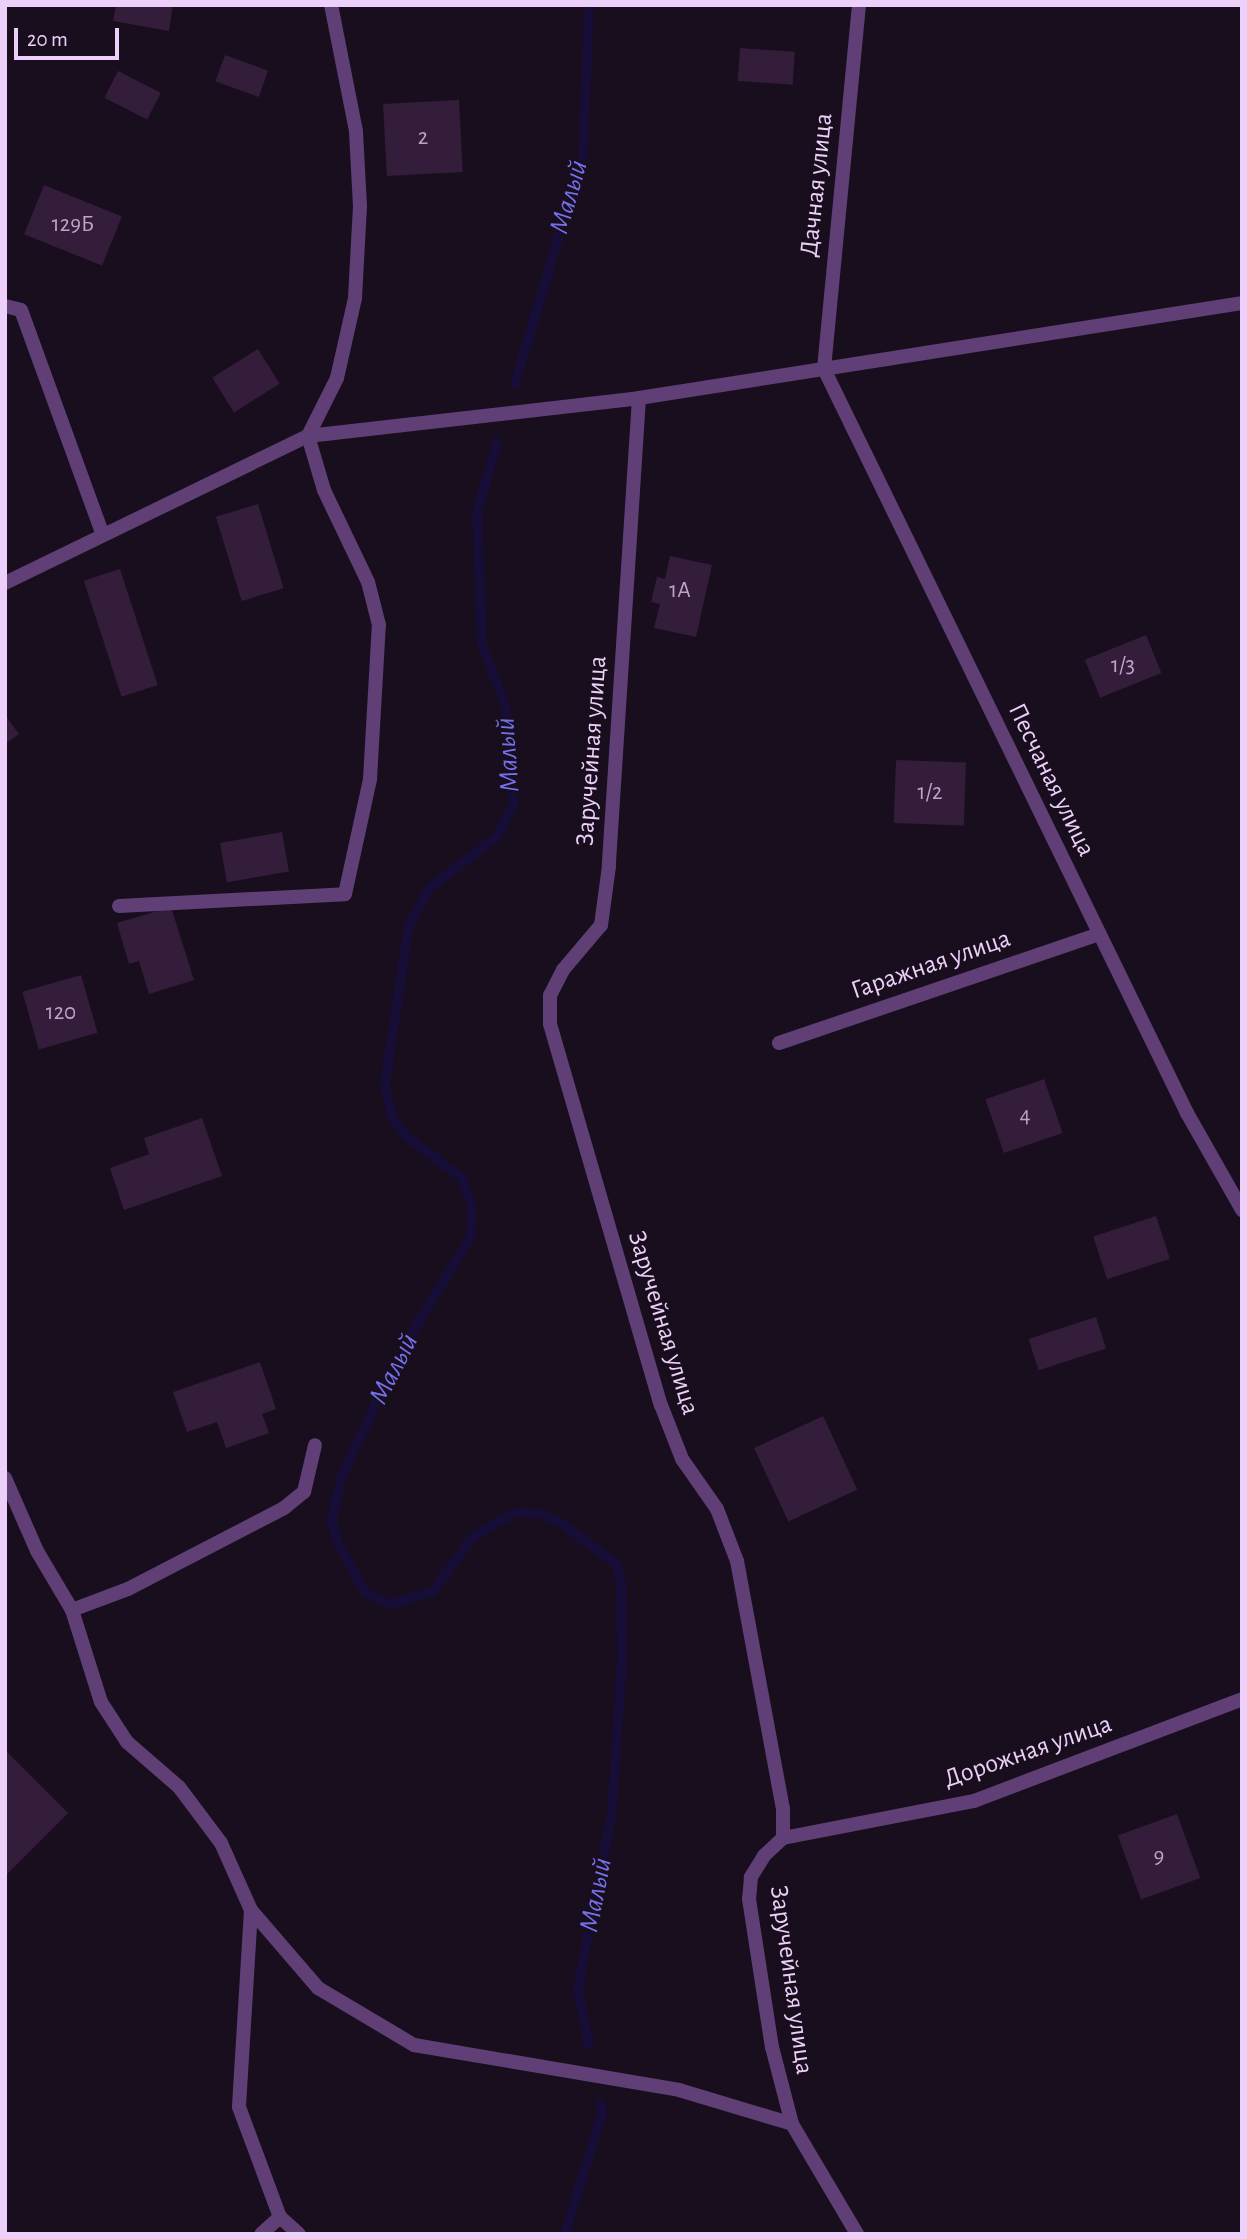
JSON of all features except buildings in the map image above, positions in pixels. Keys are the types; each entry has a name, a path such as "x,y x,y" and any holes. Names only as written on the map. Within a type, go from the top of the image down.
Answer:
{"street":[{"path":"119,906 345,894 370,779 379,625 368,582 324,490 308,436 337,378 352,311 360,206 356,131 331,5"},
{"name":"Дачная улица","path":"824,369 859,5"},
{"path":"5,583 102,533 308,436 639,398 1242,303"},
{"path":"5,306 21,310 102,533"},
{"name":"Песчаная улица","path":"824,369 1186,1113 1242,1210"},
{"name":"Заручейная улица","path":"639,398 609,866 601,925 563,970 550,995 550,1024 662,1405 682,1459 717,1509 737,1561 783,1808 783,1839 764,1856 751,1877 749,1899 772,2047 792,2124 857,2234"},
{"name":"Гаражная улица","path":"779,1043 1099,934"},
{"path":"72,1610 128,1589 284,1508 304,1492 314,1445"},
{"path":"5,1478 37,1551 72,1610 101,1702 127,1741 179,1787 221,1843 251,1910 318,1988 414,2045 679,2090 792,2124"},
{"name":"Дорожная улица","path":"783,1839 974,1801 1242,1699"},
{"path":"251,1910 239,2107 280,2217 299,2234"},
{"path":"261,2234 280,2217"}],"waterway":[{"name":"Малый","path":"515,384 583,154 589,5"},
{"name":"Малый","path":"497,442 477,512 482,645 505,704 514,804 497,836 430,888 409,925 385,1084 392,1118 405,1135 462,1178 472,1205 471,1236 399,1354 341,1479 332,1521 339,1545 365,1592 389,1604 432,1592 473,1537 514,1513 540,1513 564,1525 617,1565 621,1582 622,1658 612,1812 578,1988 589,2045"},
{"name":"Малый","path":"565,2234 602,2114 600,2104"}]}
